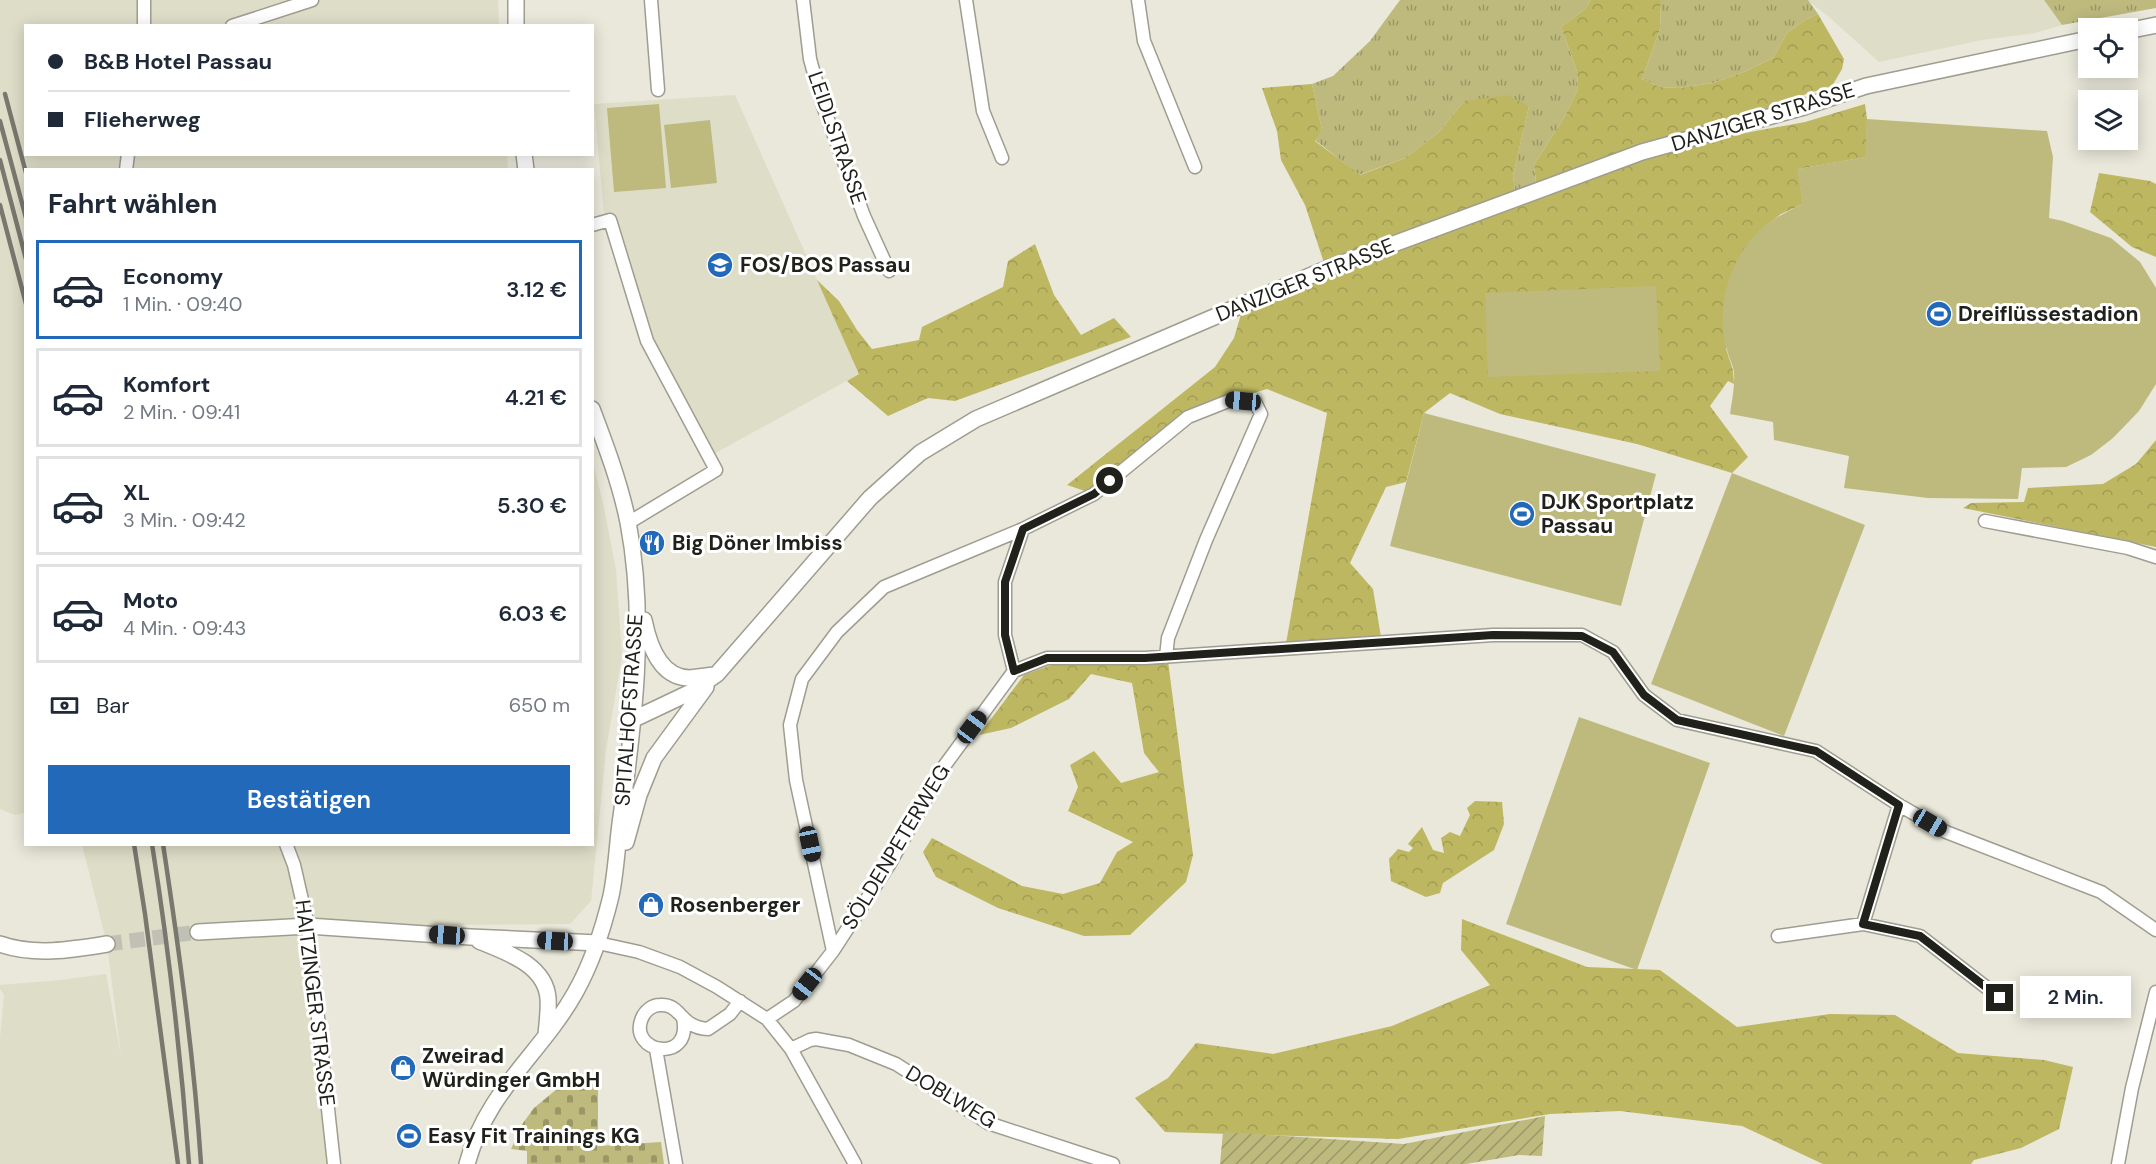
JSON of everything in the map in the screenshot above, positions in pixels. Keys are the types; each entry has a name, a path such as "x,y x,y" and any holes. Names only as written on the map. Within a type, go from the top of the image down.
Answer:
{"street":[{"path":"144,0 144,24"},
{"path":"238,24 312,0"},
{"path":"516,0 516,24"},
{"path":"651,0 658,90"},
{"name":"LEIDLSTRASSE","path":"803,0 810,58 823,106 864,216 889,271"},
{"path":"966,0 983,111 1002,158"},
{"path":"1138,0 1144,41 1195,167"},
{"path":"2138,29 2156,25"},
{"name":"DANZIGER STRASSE","path":"632,720 691,692 716,675 870,498 920,453 976,419 1326,269 1642,152 1804,107 1866,86 2078,41"},
{"path":"594,224 610,220 647,341 716,470 628,523"},
{"path":"833,951 795,769 790,725 802,679 837,632 884,587 1023,529 1094,494 1188,417 1231,400 1256,402 1261,414 1206,540 1168,638 1166,657"},
{"name":"SPITALHOFSTRASSE","path":"467,1164 486,1115 500,1092 546,1035 575,993 598,943 611,894 632,720 638,642 636,582 628,523 616,475 594,414"},
{"path":"1984,521 2128,548 2156,557"},
{"path":"1023,529 1005,582 1005,635 1014,671 1047,658 1166,657 1493,635 1582,636 1613,652 1644,695 1677,720 1816,751 1899,805 1946,832 2101,892 2156,930"},
{"path":"636,582 648,640 663,667 675,675 689,678 716,675"},
{"name":"SÖLDENPETERWEG","path":"767,1019 794,1001 833,951 889,865 945,765 1014,671"},
{"path":"611,894 639,795 654,758 716,675"},
{"path":"1863,924 1899,805"},
{"name":"HAITZINGER STRASSE","path":"287,846 294,865 309,926 334,1164"},
{"path":"1778,936 1863,924 1920,936 2000,998"},
{"path":"198,932 309,926 598,943 639,952 680,967 767,1019 790,1049 855,1164"},
{"path":"470,937 521,959 534,968 548,996 546,1035"},
{"path":"0,944 14,949 61,951 107,944"},
{"path":"2118,1164 2132,1088 2156,992"},
{"path":"683,1018 685,1028 682,1038 676,1045 666,1049 656,1049 646,1043 640,1033 640,1021 644,1013 652,1007 669,1006 678,1010 690,1025 708,1029 730,1014 740,1001"},
{"name":"DOBLWEG","path":"790,1049 816,1039 849,1045 896,1064 988,1123 1113,1164"},
{"path":"656,1049 676,1164"}],"shaded area":[{"path":"0,0 498,0 499,24 24,24 24,156 507,156 508,168 24,168 24,813 15,815 0,809"},
{"path":"1807,0 2044,0 2062,25 2035,33 1982,40 1879,62"},
{"name":"FOS/BOS Passau","path":"735,95 859,374 712,455 662,361 623,250 613,213 604,214 594,104"},
{"path":"594,467 616,569 622,656 606,750 591,901 570,924 308,926 335,1164 0,1164 0,1038 4,995 0,985 106,974 121,1056 107,944 82,846 594,846"}],"green space":[{"path":"1400,0 1591,0 1585,9 1561,27 1577,71 1578,89 1565,116 1534,165 1537,191 1516,199 1513,176 1529,106 1464,101 1439,132 1405,158 1359,175 1315,140 1322,130 1312,84 1333,76 1370,41"},
{"path":"1591,0 1661,0 1660,29 1642,79 1660,87 1679,88 1713,83 1746,71 1773,58 1787,33 1818,14 1844,59 1842,69 1832,86 1648,151 1805,122 1865,104 1866,157 1798,169 1803,204 1781,214 1751,240 1726,349 1733,370 1734,384 1728,381 1710,406 1748,457 1732,473 1637,444 1500,414 1450,393 1424,413 1406,482 1386,487 1350,563 1373,589 1382,643 1285,649 1327,413 1267,389 1188,417 1094,494 1067,485 1215,367 1234,338 1244,304 1326,269 1305,205 1281,160 1277,131 1262,88 1312,84 1322,130 1315,141 1360,175 1405,158 1439,132 1464,101 1507,95 1529,106 1513,176 1516,198 1537,191 1534,165 1565,116 1578,89 1577,71 1561,27 1585,9"},
{"path":"1661,0 1808,0 1818,14 1787,33 1773,58 1746,71 1713,83 1679,88 1660,87 1642,79 1660,29"},
{"path":"2044,0 2156,0 2156,8 2101,18 2078,18 2078,22 2062,25"},
{"path":"659,104 666,188 614,192 607,108"},
{"name":"Dreiflüssestadion","path":"1867,119 2047,131 2053,157 2049,218 2111,238 2140,262 2156,288 2156,384 2139,411 2113,438 2091,455 2066,467 2022,468 2018,499 1928,498 1844,488 1849,456 1774,440 1773,422 1730,414 1734,372 1724,340 1723,309 1733,268 1757,233 1775,218 1803,204 1797,169 1865,157"},
{"path":"710,120 717,183 671,188 664,125"},
{"path":"2099,173 2150,181 2156,184 2156,257 2132,247 2090,212"},
{"path":"1035,244 1054,295 1081,335 1114,318 1131,337 955,401 928,398 888,416 847,381 859,374 817,280 839,301 872,349 919,340 922,327 1003,287 1008,261"},
{"path":"1656,286 1660,371 1488,377 1485,293"},
{"name":"DJK Sportplatz Passau","path":"1424,413 1656,474 1621,606 1390,546"},
{"path":"2156,440 2156,547 1963,508 1971,503 2024,502 2028,488 2103,484 2136,464"},
{"path":"1732,473 1865,525 1784,736 1651,684"},
{"path":"1168,661 1193,855 1186,882 1130,935 1084,936 998,908 936,877 923,852 932,838 1022,886 1063,894 1100,883 1117,852 1133,842 1068,811 1078,787 1070,765 1094,751 1121,783 1159,772 1144,753 1132,683 1091,674 1069,699 1011,728 979,735 1024,675 1054,664"},
{"path":"1579,717 1710,763 1637,970 1506,924"},
{"path":"1475,801 1502,802 1504,824 1494,850 1443,883 1440,893 1426,897 1391,881 1389,859 1398,849 1409,852 1413,848 1408,844 1422,827 1433,850 1444,853 1441,838 1450,832 1460,836 1470,815 1467,808"},
{"path":"1462,919 1587,967 1660,970 1737,1027 1830,1014 1895,1015 1958,1053 2044,1060 2073,1067 2059,1129 2021,1148 1974,1160 1971,1164 1823,1164 1742,1126 1620,1111 1550,1114 1398,1139 1165,1132 1135,1098 1168,1078 1196,1043 1273,1054 1392,1026 1490,985 1461,950"},
{"path":"598,1074 598,1146 661,1142 664,1164 527,1164 527,1151 511,1149 523,1123 534,1108 569,1079"},
{"path":"1545,1116 1542,1156 1519,1155 1466,1164 1220,1164 1223,1132 1404,1144"}],"tunnel":[{"path":"107,944 198,932"}],"railway":[{"path":"5,94 25,168"},
{"path":"0,121 24,211"},
{"path":"0,160 24,251"},
{"path":"0,205 24,296"},
{"path":"134,846 178,1164"},
{"path":"152,846 174,1004 189,1164"},
{"path":"163,846 185,1004 201,1164"}],"place":[{"name":"FOS/BOS Passau","path":"720,265"},
{"name":"Dreiflüssestadion","path":"1939,314"},
{"name":"DJK Sportplatz Passau","path":"1522,514"},
{"name":"Big Döner Imbiss","path":"652,543"},
{"name":"Rosenberger","path":"651,905"},
{"name":"Zweirad Würdinger GmbH","path":"403,1068"},
{"name":"Easy Fit Trainings KG","path":"409,1136"}],"route":[{"path":"1110,481 1094,494 1023,529 1005,582 1005,635 1014,671 1047,658 1145,658 1493,635 1582,636 1613,652 1644,695 1677,720 1816,751 1899,805 1863,924 1920,936 2000,998"}]}
